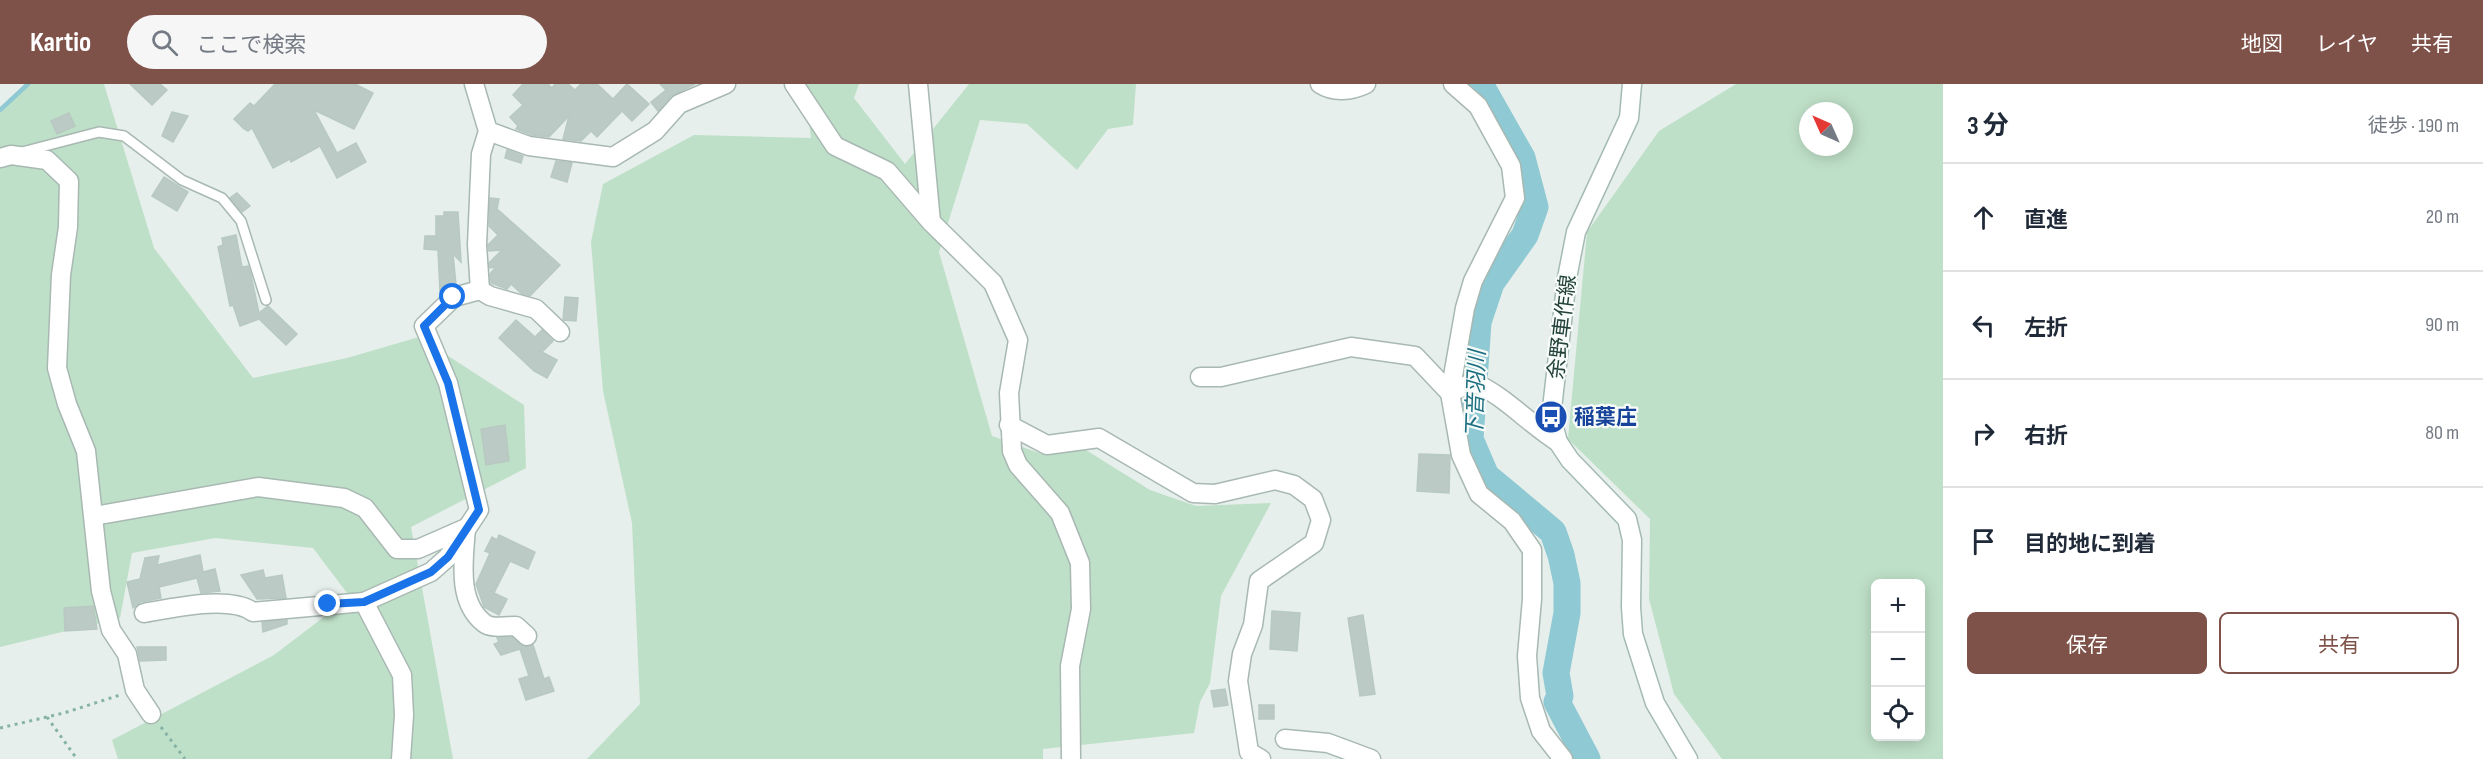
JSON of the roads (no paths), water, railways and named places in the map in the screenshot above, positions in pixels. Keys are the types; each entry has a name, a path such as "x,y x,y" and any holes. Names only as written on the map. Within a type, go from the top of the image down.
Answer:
{"street":[{"path":"474,84 488,131 482,154 479,199 477,245 480,291"},
{"path":"488,131 530,146 613,157 655,131 679,104 726,84"},
{"path":"794,84 836,146 887,171 931,222 993,283 1018,340 1009,393 1012,452 1018,465 1060,513 1080,563 1081,609 1070,666 1071,759"},
{"path":"918,84 931,222"},
{"path":"1320,84 1330,91 1356,88 1366,84"},
{"path":"1453,84 1478,106 1511,166 1515,198 1473,281 1465,309 1450,393 1461,455 1479,494 1512,521 1532,550 1533,599 1527,656 1530,698 1541,731 1558,757"},
{"name":"余野車作線","path":"1632,84 1629,118 1576,232 1567,278 1551,417 1558,442 1570,460 1627,519 1632,540 1631,607 1634,634 1655,703 1688,759"},
{"path":"6,157 47,160 69,181 68,227 61,274 57,368 86,451 101,591 111,630 128,654 135,690 151,714"},
{"path":"144,613 195,605 243,605 253,612 364,602 431,572 448,557 479,510 448,383 424,326 453,297 480,291 536,309 561,332"},
{"path":"1200,377 1221,377 1351,347 1415,356 1450,393"},
{"path":"1450,393 1473,382 1489,389 1534,427 1558,442"},
{"path":"1009,425 1047,445 1099,438 1193,493 1215,494 1275,480 1294,485 1313,498 1321,520 1314,543 1259,581 1253,625 1242,654 1238,681 1249,752 1261,759"},
{"path":"94,516 258,487 344,498 365,508 397,549 418,549 466,528"},
{"path":"466,528 464,587 472,607 484,624 495,627 516,626 527,636"},
{"path":"364,602 402,675 401,759"},
{"path":"1285,738 1328,743 1371,759"}],"lane":[{"path":"6,157 99,132 124,136 182,180 222,198 241,220 266,300"}],"waterway":[{"path":"0,110 28,84"},
{"name":"下音羽川","path":"1480,84 1522,158 1535,207 1525,235 1491,283 1478,322 1470,439 1486,476 1553,532 1567,583 1567,613 1556,673 1560,696 1557,702 1587,759"}],"place":[{"name":"稲葉庄","path":"1551,417"}]}
